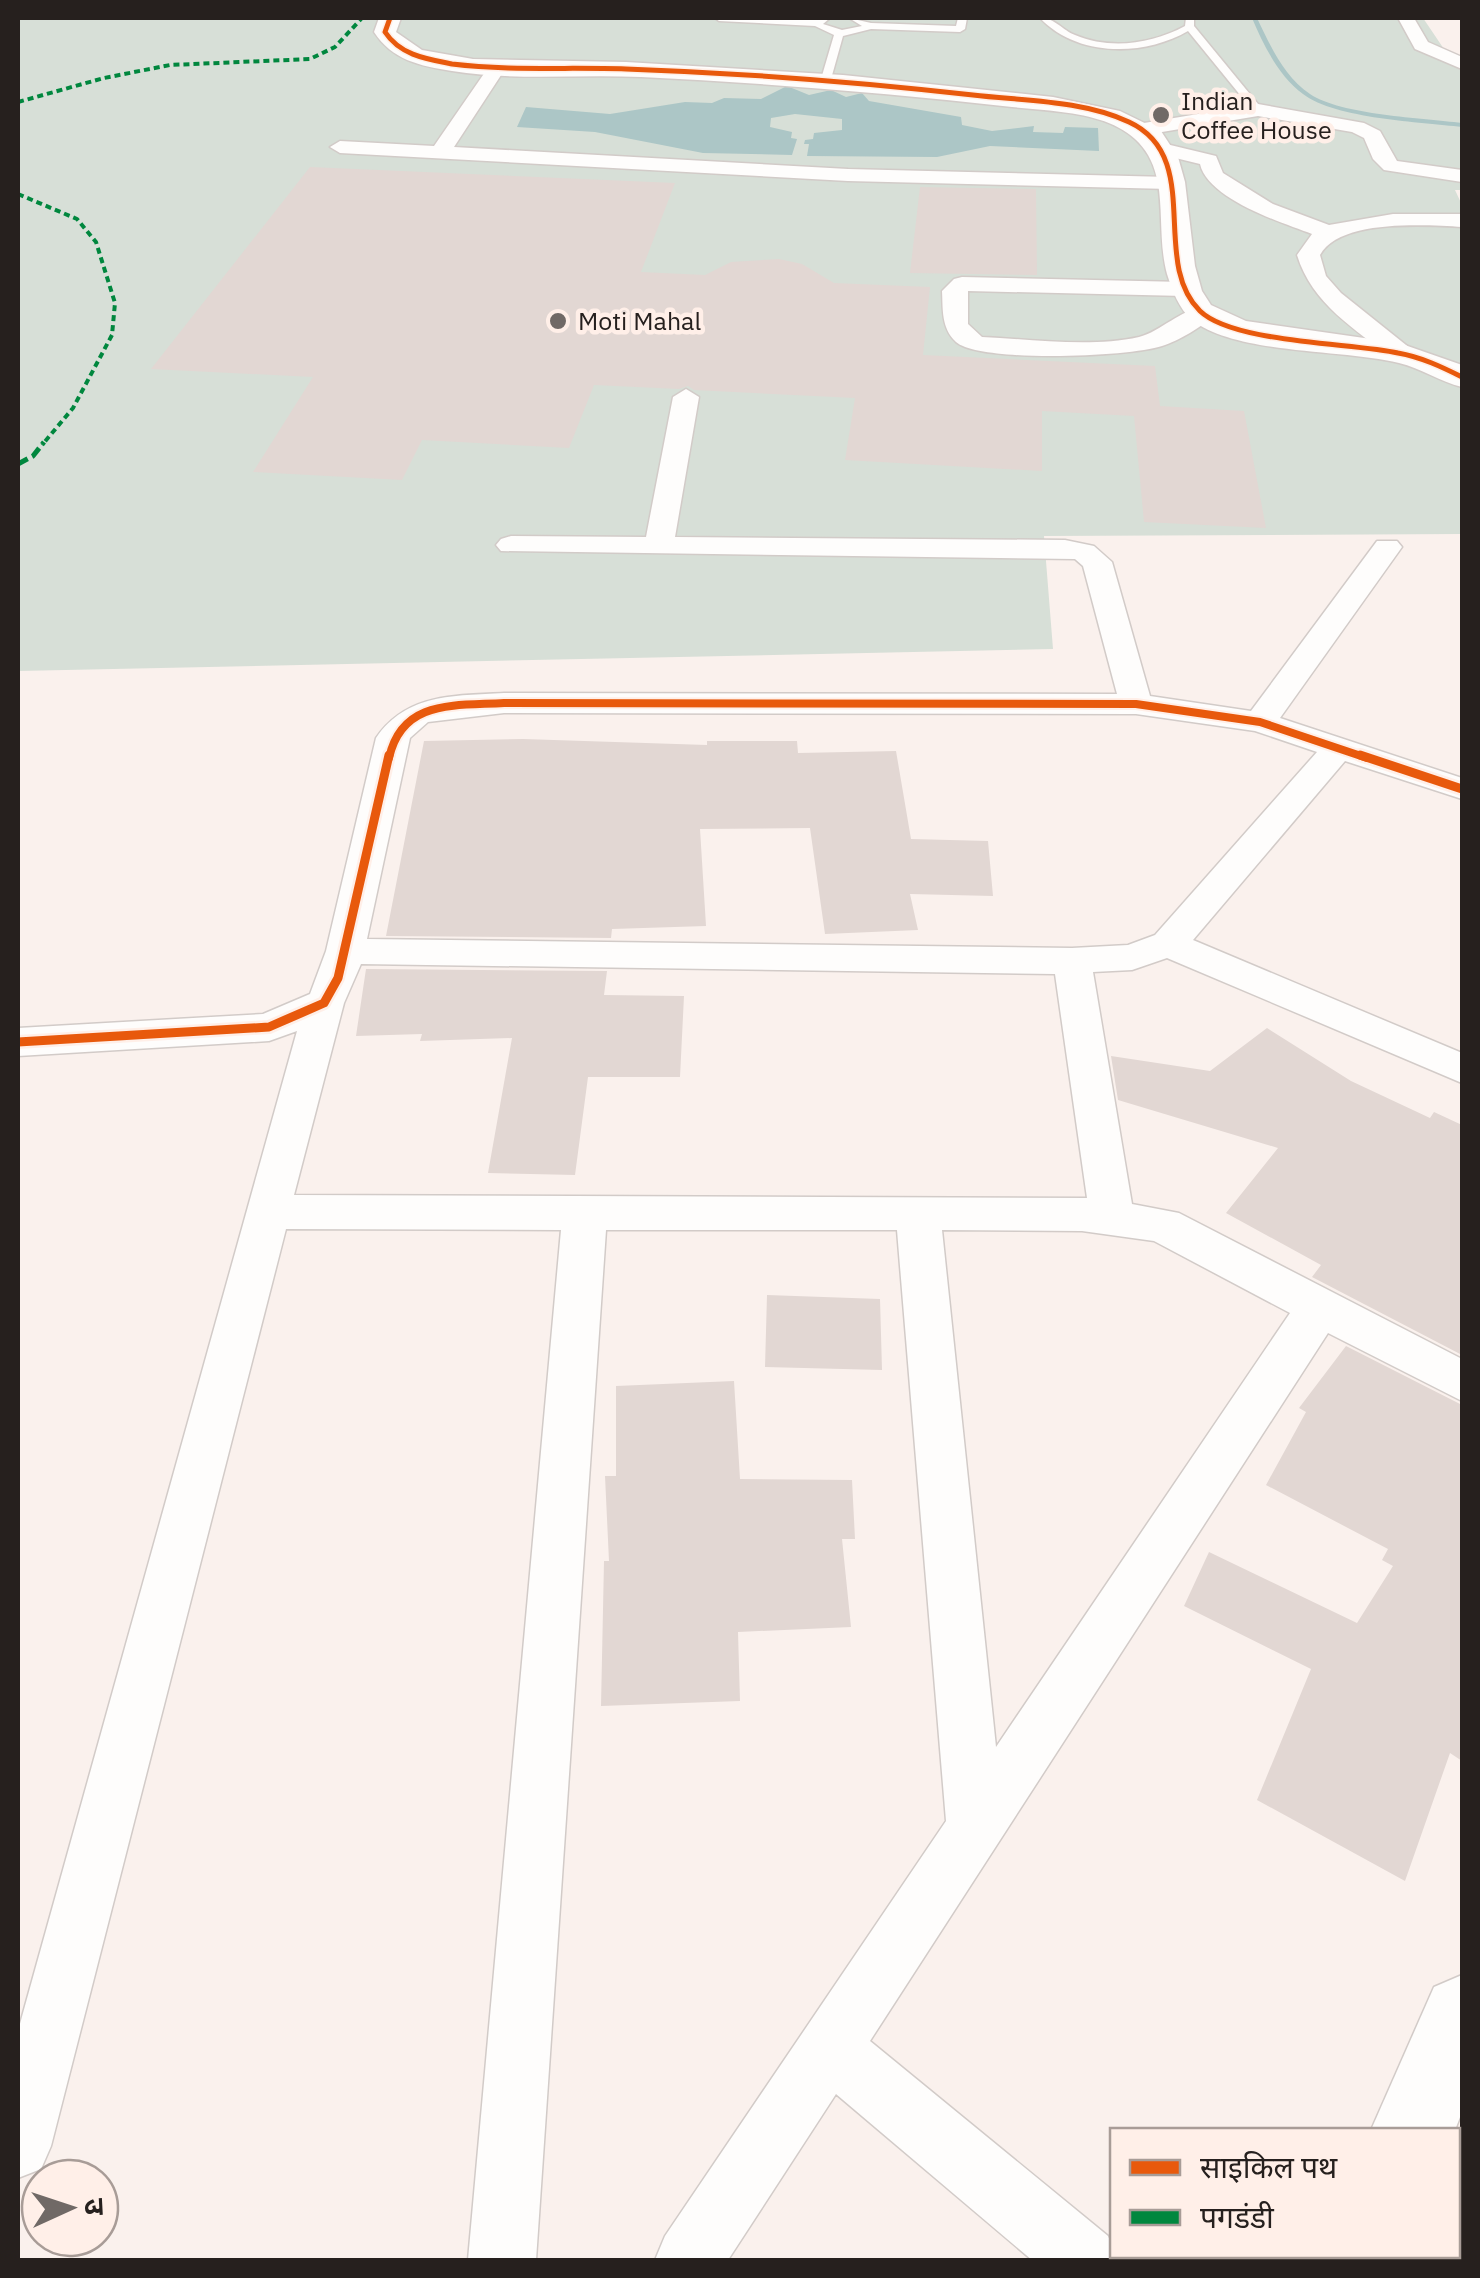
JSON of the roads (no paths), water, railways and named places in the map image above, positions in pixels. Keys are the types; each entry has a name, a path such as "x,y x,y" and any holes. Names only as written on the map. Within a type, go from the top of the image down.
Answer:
{"street":[{"path":"390,18 385,32 391,44 418,57 473,67 826,79 1078,110 1209,160 1213,176 1266,209 1329,233"},
{"path":"408,18 402,32 416,47 498,66"},
{"path":"1406,18 1421,45 1462,64"},
{"path":"441,151 498,66"},
{"path":"1153,139 1263,111 1367,130 1378,142 1383,159 1392,166 1462,176"},
{"path":"1153,139 1175,201 1184,289 1202,314 1263,333 1402,354 1462,377"},
{"path":"340,147 848,175 1170,183"},
{"path":"1402,354 1331,295 1312,274 1309,258 1314,246 1329,233 1374,221 1462,220"},
{"path":"1184,289 962,284 954,291 955,328 962,339 978,344 1101,348 1157,340 1202,314"},
{"path":"659,547 686,397"},
{"path":"511,545 1084,552 1098,562 1136,704"},
{"path":"1260,722 1386,547"},
{"path":"18,2146 324,1003 338,978 393,738 403,723 417,714 455,706 627,700 1136,704 1260,722 1462,789"},
{"path":"345,951 1072,961 1132,957 1168,944 1339,748"},
{"path":"1168,944 1462,1069"},
{"path":"1072,961 1112,1218"},
{"path":"18,1042 269,1027 324,1003"},
{"path":"268,1212 1082,1214 1163,1225 1462,1381"},
{"path":"502,2260 585,1213"},
{"path":"918,1214 976,1828"},
{"path":"689,2260 1321,1305"},
{"path":"1414,2128 1462,2016"},
{"path":"830,2048 1084,2260"}],"lane":[{"path":"719,18 817,23 839,32 869,26 960,29 962,18"},
{"path":"817,23 831,18"},
{"path":"854,18 869,26"},
{"path":"1045,18 1063,34 1114,44 1153,42 1189,22 1263,111"},
{"path":"826,79 839,32"}],"water":[{"path":"787,86 809,95 831,90 846,97 862,93 869,101 961,117 962,125 992,131 1034,126 1033,132 1063,133 1065,127 1098,128 1099,151 990,146 937,157 807,156 809,144 804,144 805,140 813,139 814,133 842,130 842,119 795,114 771,118 770,127 792,132 791,138 797,139 792,155 703,153 595,132 517,127 526,107 610,114 685,102 712,103 724,98 761,99"}],"waterway":[{"path":"1254,18 1282,69 1307,95 1320,102 1359,112 1462,125"}],"place":[{"name":"Indian Coffee House","path":"1161,115"},
{"name":"Moti Mahal","path":"558,321"}]}
